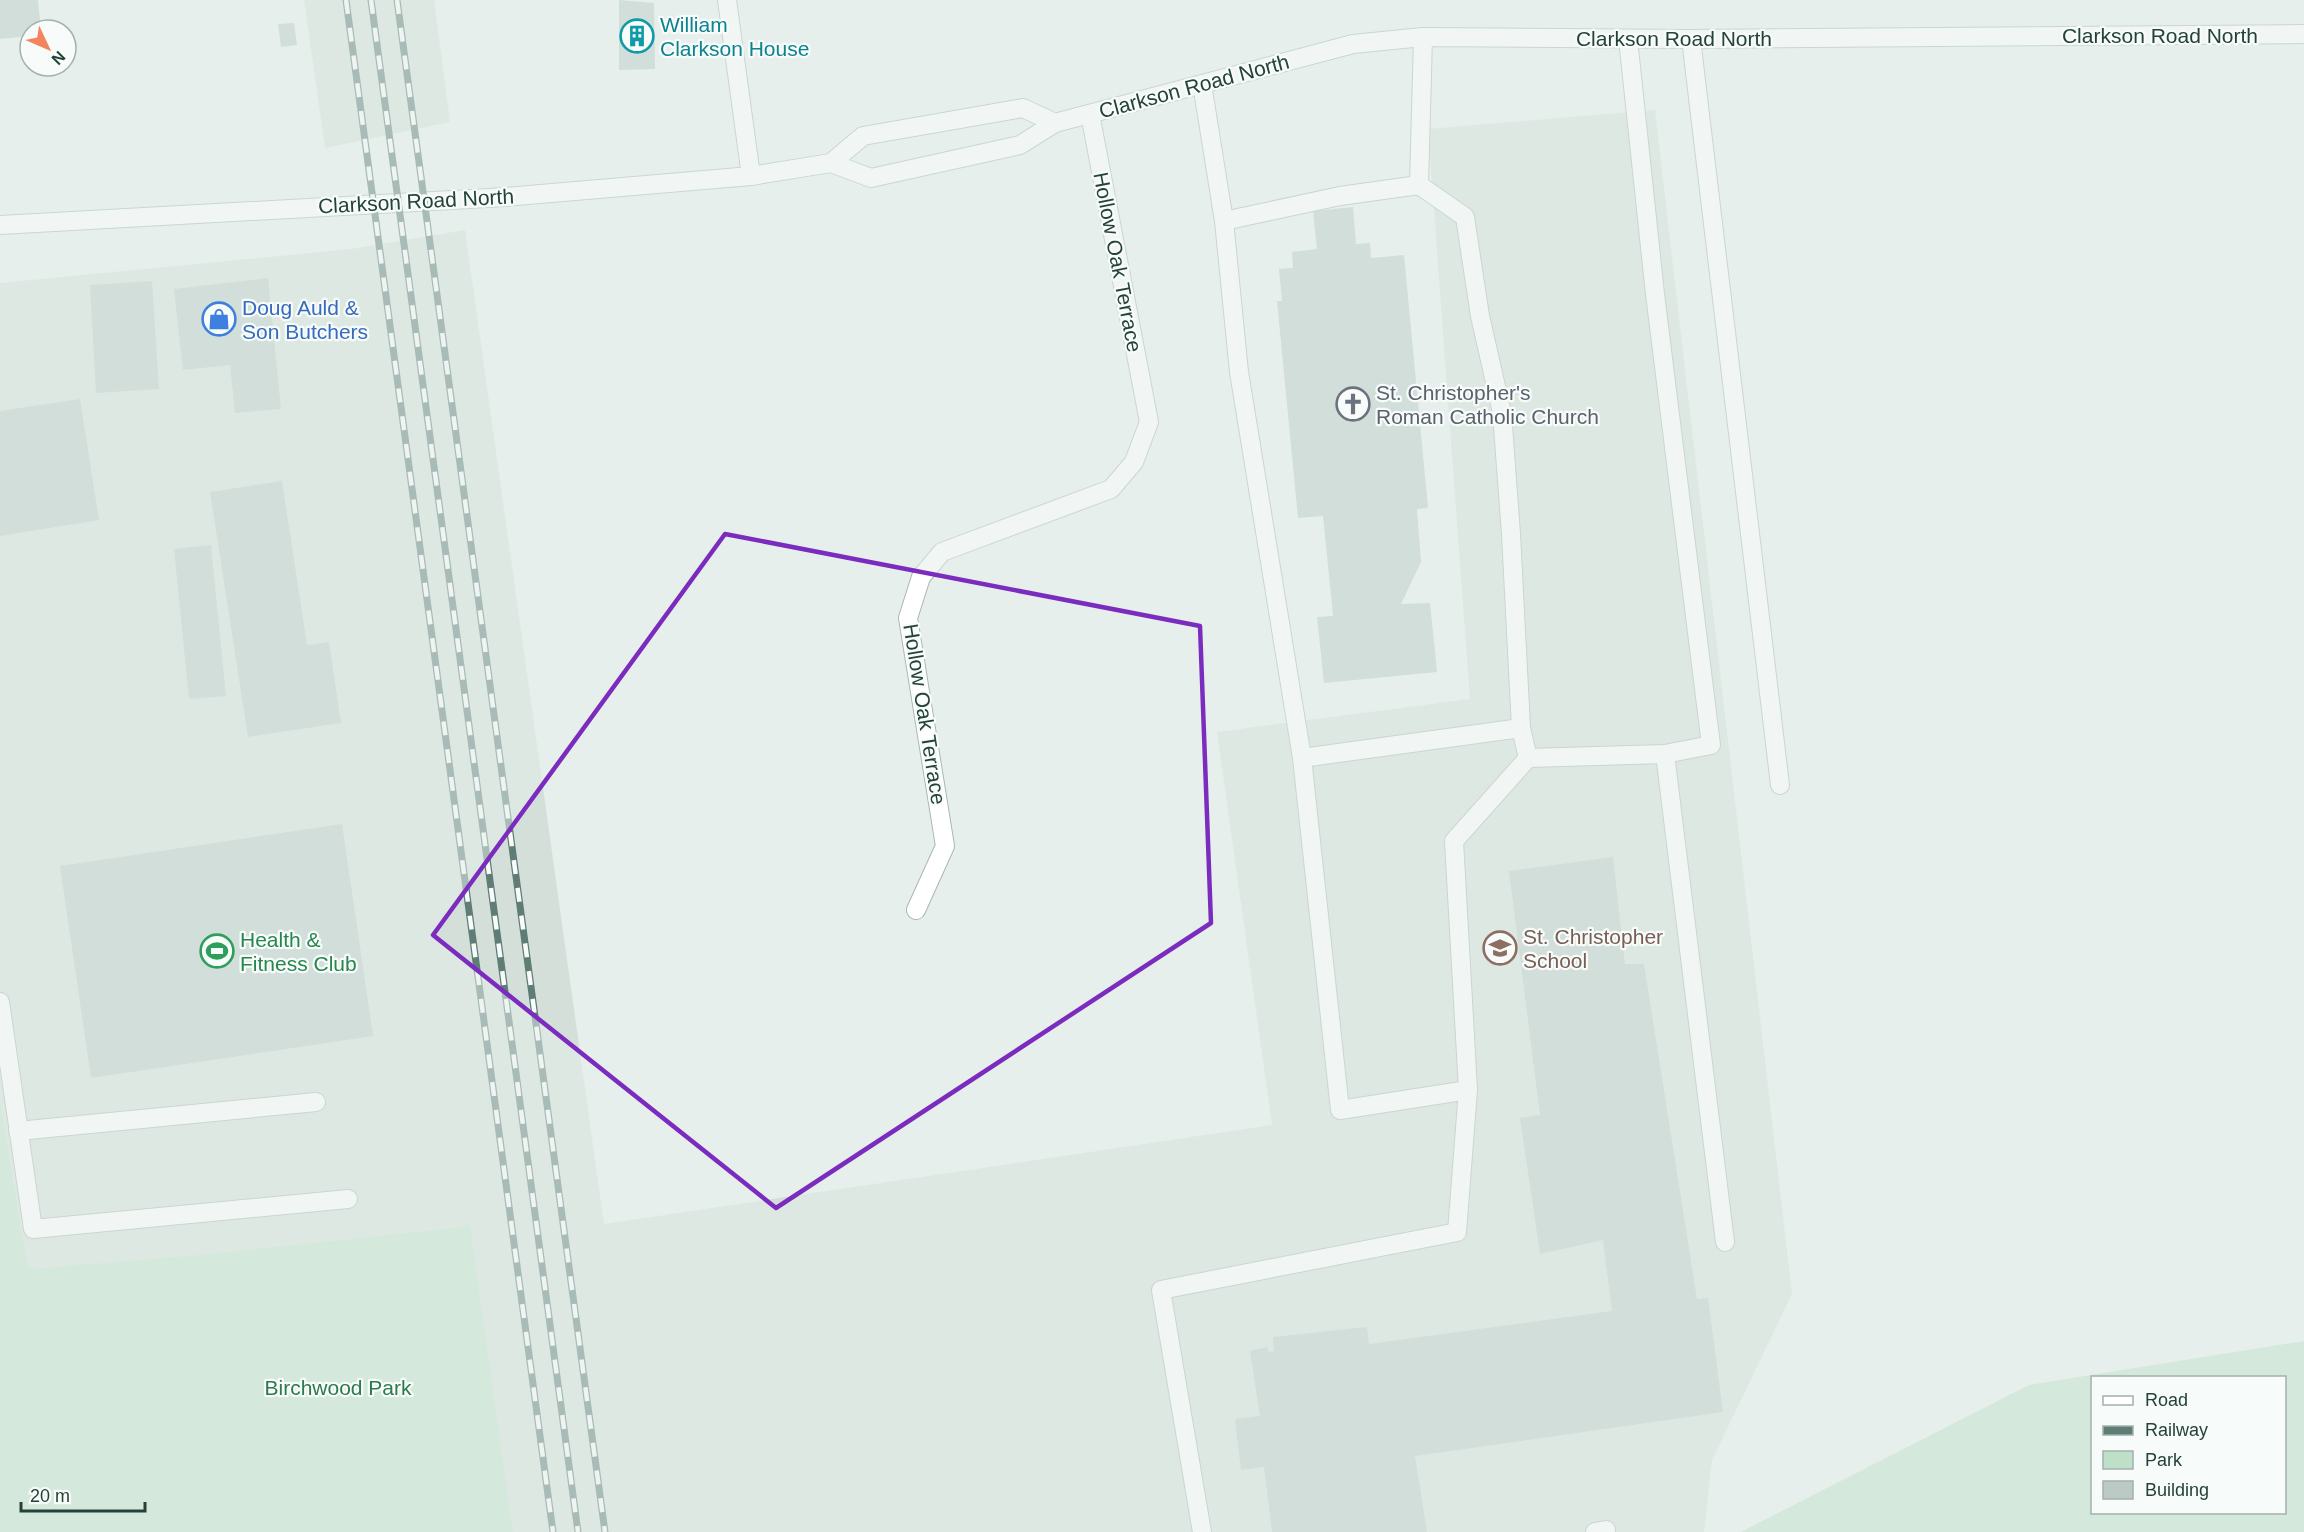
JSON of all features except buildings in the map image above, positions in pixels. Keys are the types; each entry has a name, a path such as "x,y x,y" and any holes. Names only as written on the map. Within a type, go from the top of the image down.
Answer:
{"street":[{"path":"727,0 751,176"},
{"name":"Clarkson Road North","path":"0,225 506,197 751,176 831,163 871,178 1020,145 1054,123 1353,44 1424,37 1691,39 2304,34"},
{"path":"1419,185 1424,37"},
{"path":"1202,1532 1161,1290 1457,1232 1468,1090 1454,841 1528,758 1665,754 1711,746 1652,272 1628,39"},
{"path":"1691,39 1780,785"},
{"path":"1202,84 1224,221 1239,372 1302,758 1340,1110 1468,1090"},
{"path":"831,163 863,136 1023,108 1054,123"},
{"name":"Hollow Oak Terrace","path":"916,910 945,846 908,618 921,577 942,552 1111,489 1134,462 1149,422 1090,114"},
{"path":"1224,221 1340,196 1419,185 1465,217 1480,316 1502,413 1521,728 1528,758"},
{"path":"1302,758 1521,728"},
{"path":"1665,754 1725,1242"},
{"path":"0,1002 33,1229 348,1199"},
{"path":"18,1131 316,1102"}],"highlighted area":[{"path":"725,534 1200,626 1211,923 776,1208 433,935"}],"shaded area":[{"path":"304,0 434,0 450,122 325,148"},
{"path":"1655,110 1792,1294 1712,1460 1704,1532 513,1532 469,1226 197,1255 28,1269 0,1101 0,283 351,249 465,230 604,1224 1272,1125 1217,732 1470,699 1428,129"}],"green space":[{"name":"Birchwood Park","path":"0,1101 28,1269 197,1255 470,1226 513,1532 0,1532"},
{"path":"2304,1341 2304,1532 1741,1532 2029,1385"}],"railway":[{"path":"346,0 553,1532"},
{"path":"371,0 578,1532"},
{"path":"397,0 605,1532"}],"place":[{"name":"William Clarkson House","path":"637,36"},
{"name":"Doug Auld & Son Butchers","path":"219,319"},
{"name":"St. Christopher's Roman Catholic Church","path":"1353,404"},
{"name":"St. Christopher School","path":"1500,948"},
{"name":"Health & Fitness Club","path":"217,951"}]}
